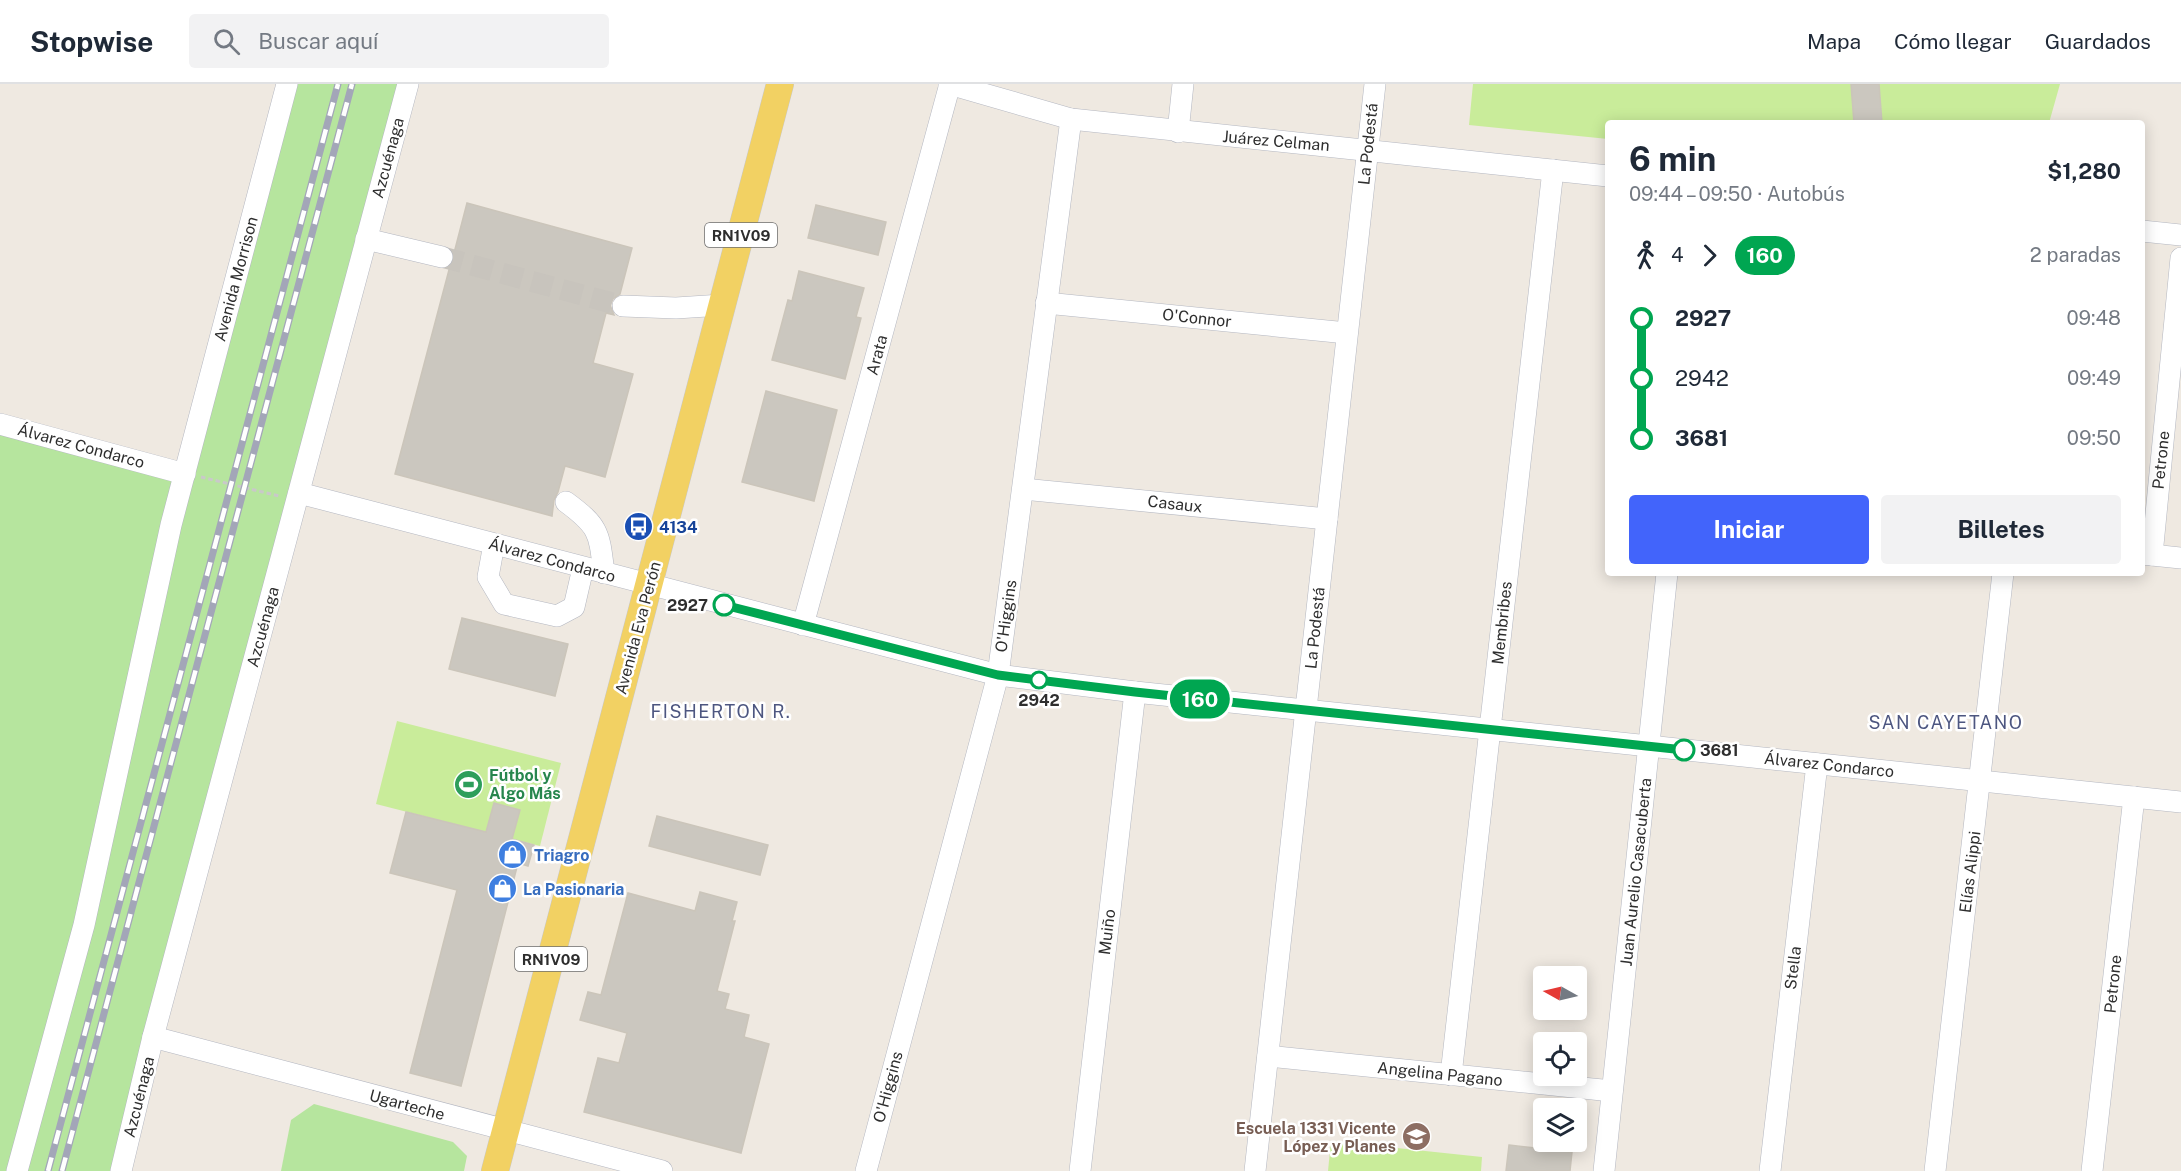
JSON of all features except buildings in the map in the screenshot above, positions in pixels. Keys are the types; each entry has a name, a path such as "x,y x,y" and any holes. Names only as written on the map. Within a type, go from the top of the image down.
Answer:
{"main road":[{"name":"Avenida Eva Perón","path":"495,1171 780,84"}],"street":[{"name":"Avenida Morrison","path":"17,1171 84,925 171,525 287,84"},
{"name":"Azcuénaga","path":"121,1171 153,1037 408,84"},
{"name":"Juárez Celman","path":"950,84 1071,119 1605,176"},
{"name":"Arata","path":"803,626 950,84"},
{"path":"1178,132 1183,84"},
{"name":"La Podestá","path":"1255,1171 1375,84"},
{"name":"O'Higgins","path":"866,1171 998,675 1071,119"},
{"name":"Membribes","path":"1451,1075 1553,170"},
{"path":"2145,231 2181,235"},
{"path":"366,240 442,257"},
{"name":"Petrone","path":"2147,554 2181,258"},
{"name":"O'Connor","path":"1046,303 1347,333"},
{"path":"623,306 676,308 722,306"},
{"name":"Álvarez Condarco","path":"0,424 184,474"},
{"name":"Casaux","path":"1023,489 1327,519"},
{"name":"Álvarez Condarco","path":"299,493 998,675 1135,692 2181,802"},
{"path":"566,502 585,516 599,536 604,573"},
{"path":"494,544 488,577 504,604 557,616 574,607 583,568"},
{"path":"2147,554 2181,558"},
{"name":"Juan Aurelio Casacuberta","path":"1604,1171 1668,576"},
{"name":"Elías Alippi","path":"1935,1171 2003,576"},
{"name":"Muiño","path":"1080,1171 1135,692"},
{"name":"Stella","path":"1770,1171 1817,764"},
{"name":"Petrone","path":"2092,1171 2134,797"},
{"name":"Ugarteche","path":"153,1037 662,1171"},
{"name":"Angelina Pagano","path":"1268,1056 1612,1091"}],"path":[{"path":"184,474 277,496 299,493"}],"green space":[{"path":"287,84 408,84 121,1171 0,1171 0,424 185,474"},
{"path":"1473,84 2060,84 2050,120 1605,120 1605,139 1469,125"},
{"name":"Fútbol y Algo Más","path":"397,721 561,763 540,846 376,804"},
{"path":"314,1104 453,1142 467,1156 464,1171 281,1171 291,1120"},
{"path":"1331,1141 1482,1157 1481,1171 1328,1171"}],"tunnel":[{"path":"442,257 623,306"}],"railway":[{"path":"48,1171 338,84"},
{"path":"62,1171 352,84"}],"bus line":[{"name":"160","path":"724,605 998,675 1135,692 1684,750"}],"place":[{"name":"4134","path":"638,527"},
{"name":"2927","path":"724,605"},
{"name":"2942","path":"1039,680"},
{"name":"3681","path":"1684,750"},
{"name":"Fútbol y Algo Más","path":"468,784"},
{"name":"Triagro","path":"513,855"},
{"name":"La Pasionaria","path":"502,889"},
{"name":"Escuela 1331 Vicente López y Planes","path":"1417,1137"}],"district":[{"name":"FISHERTON R.","path":"721,711"},
{"name":"SAN CAYETANO","path":"1946,722"}]}
